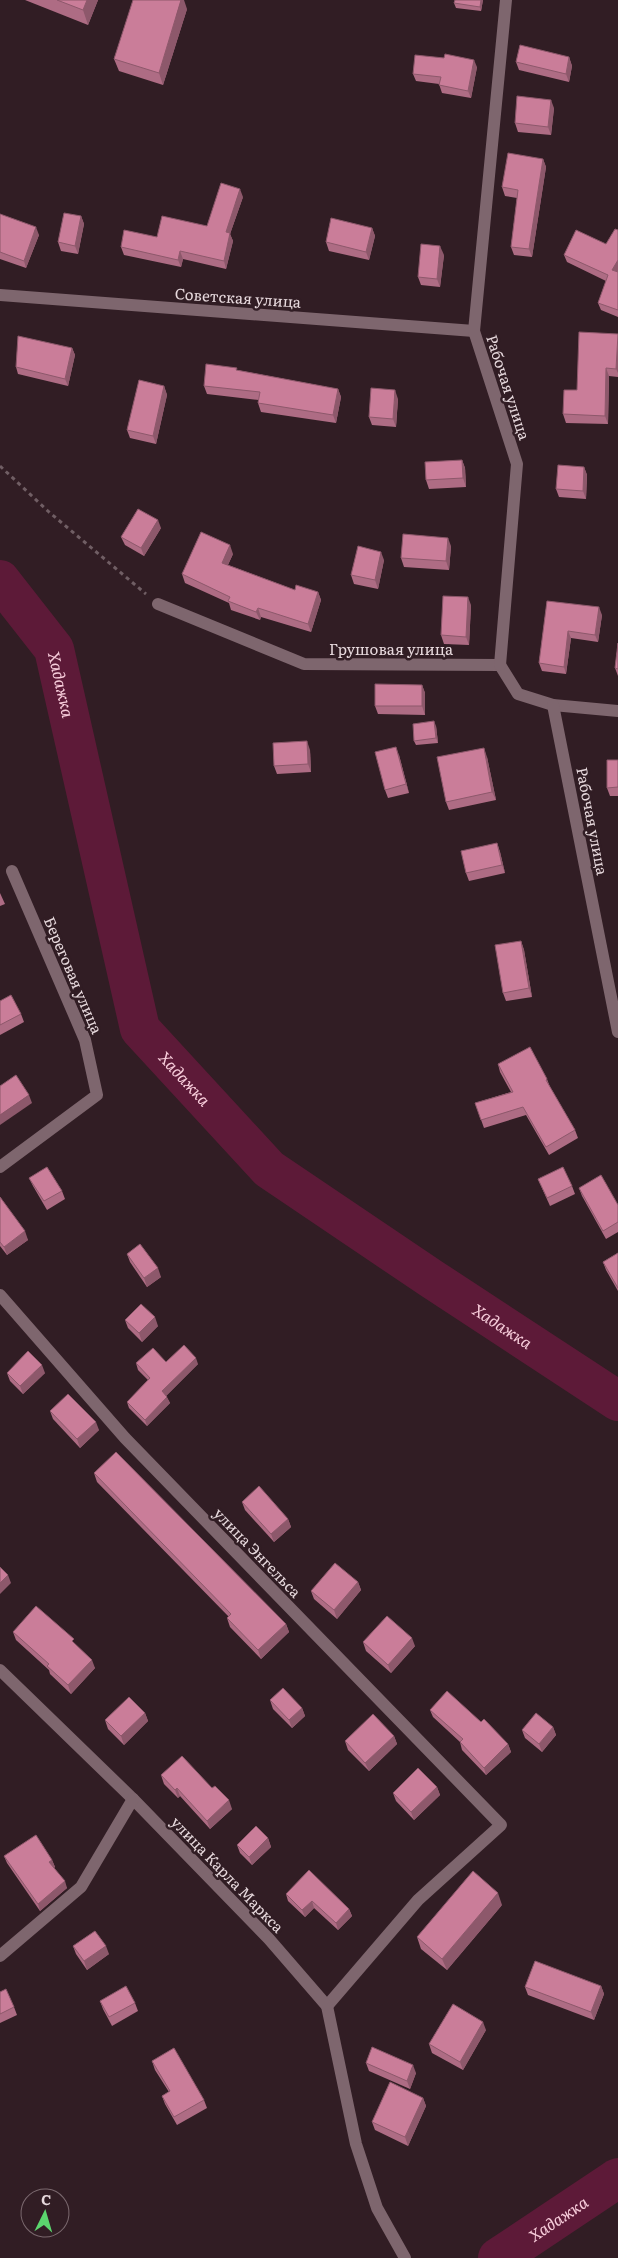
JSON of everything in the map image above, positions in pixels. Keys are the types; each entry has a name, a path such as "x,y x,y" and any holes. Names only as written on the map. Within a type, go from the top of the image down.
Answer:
{"street":[{"name":"Рабочая улица","path":"500,665 517,464 474,331 506,0"},
{"name":"Советская улица","path":"0,296 474,331"},
{"name":"Грушовая улица","path":"158,604 304,664 500,665"},
{"path":"500,665 518,694 554,705 618,712"},
{"name":"Рабочая улица","path":"554,705 618,1032"},
{"name":"Береговая улица","path":"0,1167 97,1095 85,1040 12,871"},
{"name":"улица Энгельса","path":"0,1295 125,1438 501,1825 418,1900 327,2006"},
{"name":"улица Карла Маркса","path":"0,1670 133,1799 269,1939 327,2006 356,2144 377,2208 405,2258"},
{"path":"0,1956 81,1886 133,1799"}],"path":[{"path":"0,466 49,512 158,604"}],"building":[{"path":"57,0 87,0 83,10"},
{"path":"133,0 181,0 159,73 114,59"},
{"path":"455,0 481,0 480,7 454,3"},
{"path":"520,45 569,57 566,74 516,62"},
{"path":"445,54 474,60 468,91 439,85 441,77 413,74 415,55 444,58"},
{"path":"517,96 551,100 548,127 515,123"},
{"path":"508,153 543,159 529,249 511,247 518,190 502,187"},
{"path":"221,183 240,189 226,232 230,233 224,261 180,251 178,260 121,247 124,230 157,237 162,216 207,226"},
{"path":"64,213 81,216 75,246 58,242"},
{"path":"0,214 36,227 24,261 0,252"},
{"path":"331,218 372,228 366,252 326,242"},
{"path":"615,229 618,230 618,260 612,270 618,272 618,310 598,303 608,275 564,255 576,230 606,244"},
{"path":"421,244 440,246 437,279 418,277"},
{"path":"579,332 618,334 616,369 606,368 605,416 563,414 564,390 577,390"},
{"path":"18,336 72,348 65,379 16,367"},
{"path":"206,364 237,368 236,370 338,389 333,415 258,403 260,392 204,386"},
{"path":"139,380 164,386 153,436 127,430"},
{"path":"371,388 395,390 393,419 369,417"},
{"path":"462,460 463,478 426,480 425,462"},
{"path":"558,465 584,467 583,491 556,489"},
{"path":"138,509 158,520 141,548 121,537"},
{"path":"201,532 230,545 222,563 295,590 296,585 318,592 308,624 258,608 256,612 228,601 230,597 182,574"},
{"path":"403,534 448,538 446,561 401,558"},
{"path":"358,546 381,552 375,580 351,575"},
{"path":"443,596 468,597 466,637 441,635"},
{"path":"547,601 599,607 595,635 568,631 564,667 539,663"},
{"path":"618,643 618,669 615,668"},
{"path":"375,684 422,685 422,706 375,706"},
{"path":"434,721 436,738 414,741 413,724"},
{"path":"307,741 308,764 274,766 273,743"},
{"path":"396,747 406,784 385,790 375,752"},
{"path":"484,748 492,792 446,802 437,757"},
{"path":"607,760 618,760 618,787 607,788"},
{"path":"497,843 502,865 466,873 461,851"},
{"path":"521,941 529,988 503,993 495,945"},
{"path":"11,995 21,1014 0,1025 0,1001"},
{"path":"530,1047 546,1080 575,1130 546,1147 523,1107 481,1120 475,1103 513,1092 498,1064"},
{"path":"16,1075 29,1095 0,1115 0,1086"},
{"path":"47,1167 62,1191 44,1201 29,1178"},
{"path":"563,1167 572,1186 547,1198 538,1179"},
{"path":"601,1175 618,1205 618,1222 603,1231 579,1188"},
{"path":"0,1197 25,1231 4,1247 0,1242"},
{"path":"140,1244 158,1268 144,1278 127,1254"},
{"path":"618,1253 618,1288 603,1262"},
{"path":"141,1304 155,1317 139,1333 125,1320"},
{"path":"184,1345 196,1358 162,1391 167,1397 145,1420 127,1402 150,1378 136,1363 153,1348 166,1362"},
{"path":"28,1351 42,1365 20,1386 7,1373"},
{"path":"68,1394 96,1422 77,1439 50,1411"},
{"path":"116,1452 286,1624 258,1650 227,1618 231,1614 94,1473"},
{"path":"259,1486 288,1519 271,1534 242,1502"},
{"path":"335,1563 358,1582 334,1610 311,1591"},
{"path":"0,1567 8,1575 0,1583"},
{"path":"36,1606 74,1639 72,1641 92,1660 68,1685 47,1666 49,1664 13,1632"},
{"path":"387,1616 412,1638 388,1665 363,1642"},
{"path":"283,1688 302,1708 289,1720 270,1700"},
{"path":"447,1691 481,1722 484,1719 508,1744 484,1768 460,1742 463,1739 430,1710"},
{"path":"129,1697 145,1713 121,1736 105,1720"},
{"path":"536,1713 553,1727 539,1744 522,1730"},
{"path":"373,1714 394,1736 365,1763 345,1741"},
{"path":"182,1756 212,1788 215,1786 229,1800 207,1821 177,1788 175,1790 161,1775"},
{"path":"418,1768 437,1787 411,1812 393,1793"},
{"path":"256,1826 268,1838 249,1857 237,1845"},
{"path":"36,1835 52,1860 49,1862 65,1881 38,1904 4,1856"},
{"path":"309,1870 349,1909 336,1923 312,1901 302,1910 286,1894"},
{"path":"473,1871 498,1893 442,1959 417,1937"},
{"path":"95,1931 106,1946 84,1961 73,1946"},
{"path":"535,1961 601,1986 591,2012 525,1987"},
{"path":"126,1986 135,2003 109,2017 100,2001"},
{"path":"6,1989 14,2007 0,2014 0,1992"},
{"path":"453,2004 483,2022 460,2062 429,2044"},
{"path":"372,2047 413,2065 407,2081 366,2063"},
{"path":"174,2048 204,2100 174,2117 162,2096 170,2091 152,2061"},
{"path":"390,2082 423,2098 405,2137 372,2122"}],"waterway":[{"name":"Хадажка","path":"0,580 54,649 140,1029 269,1169 618,1401"},
{"name":"Хадажка","path":"498,2258 618,2178"}]}
